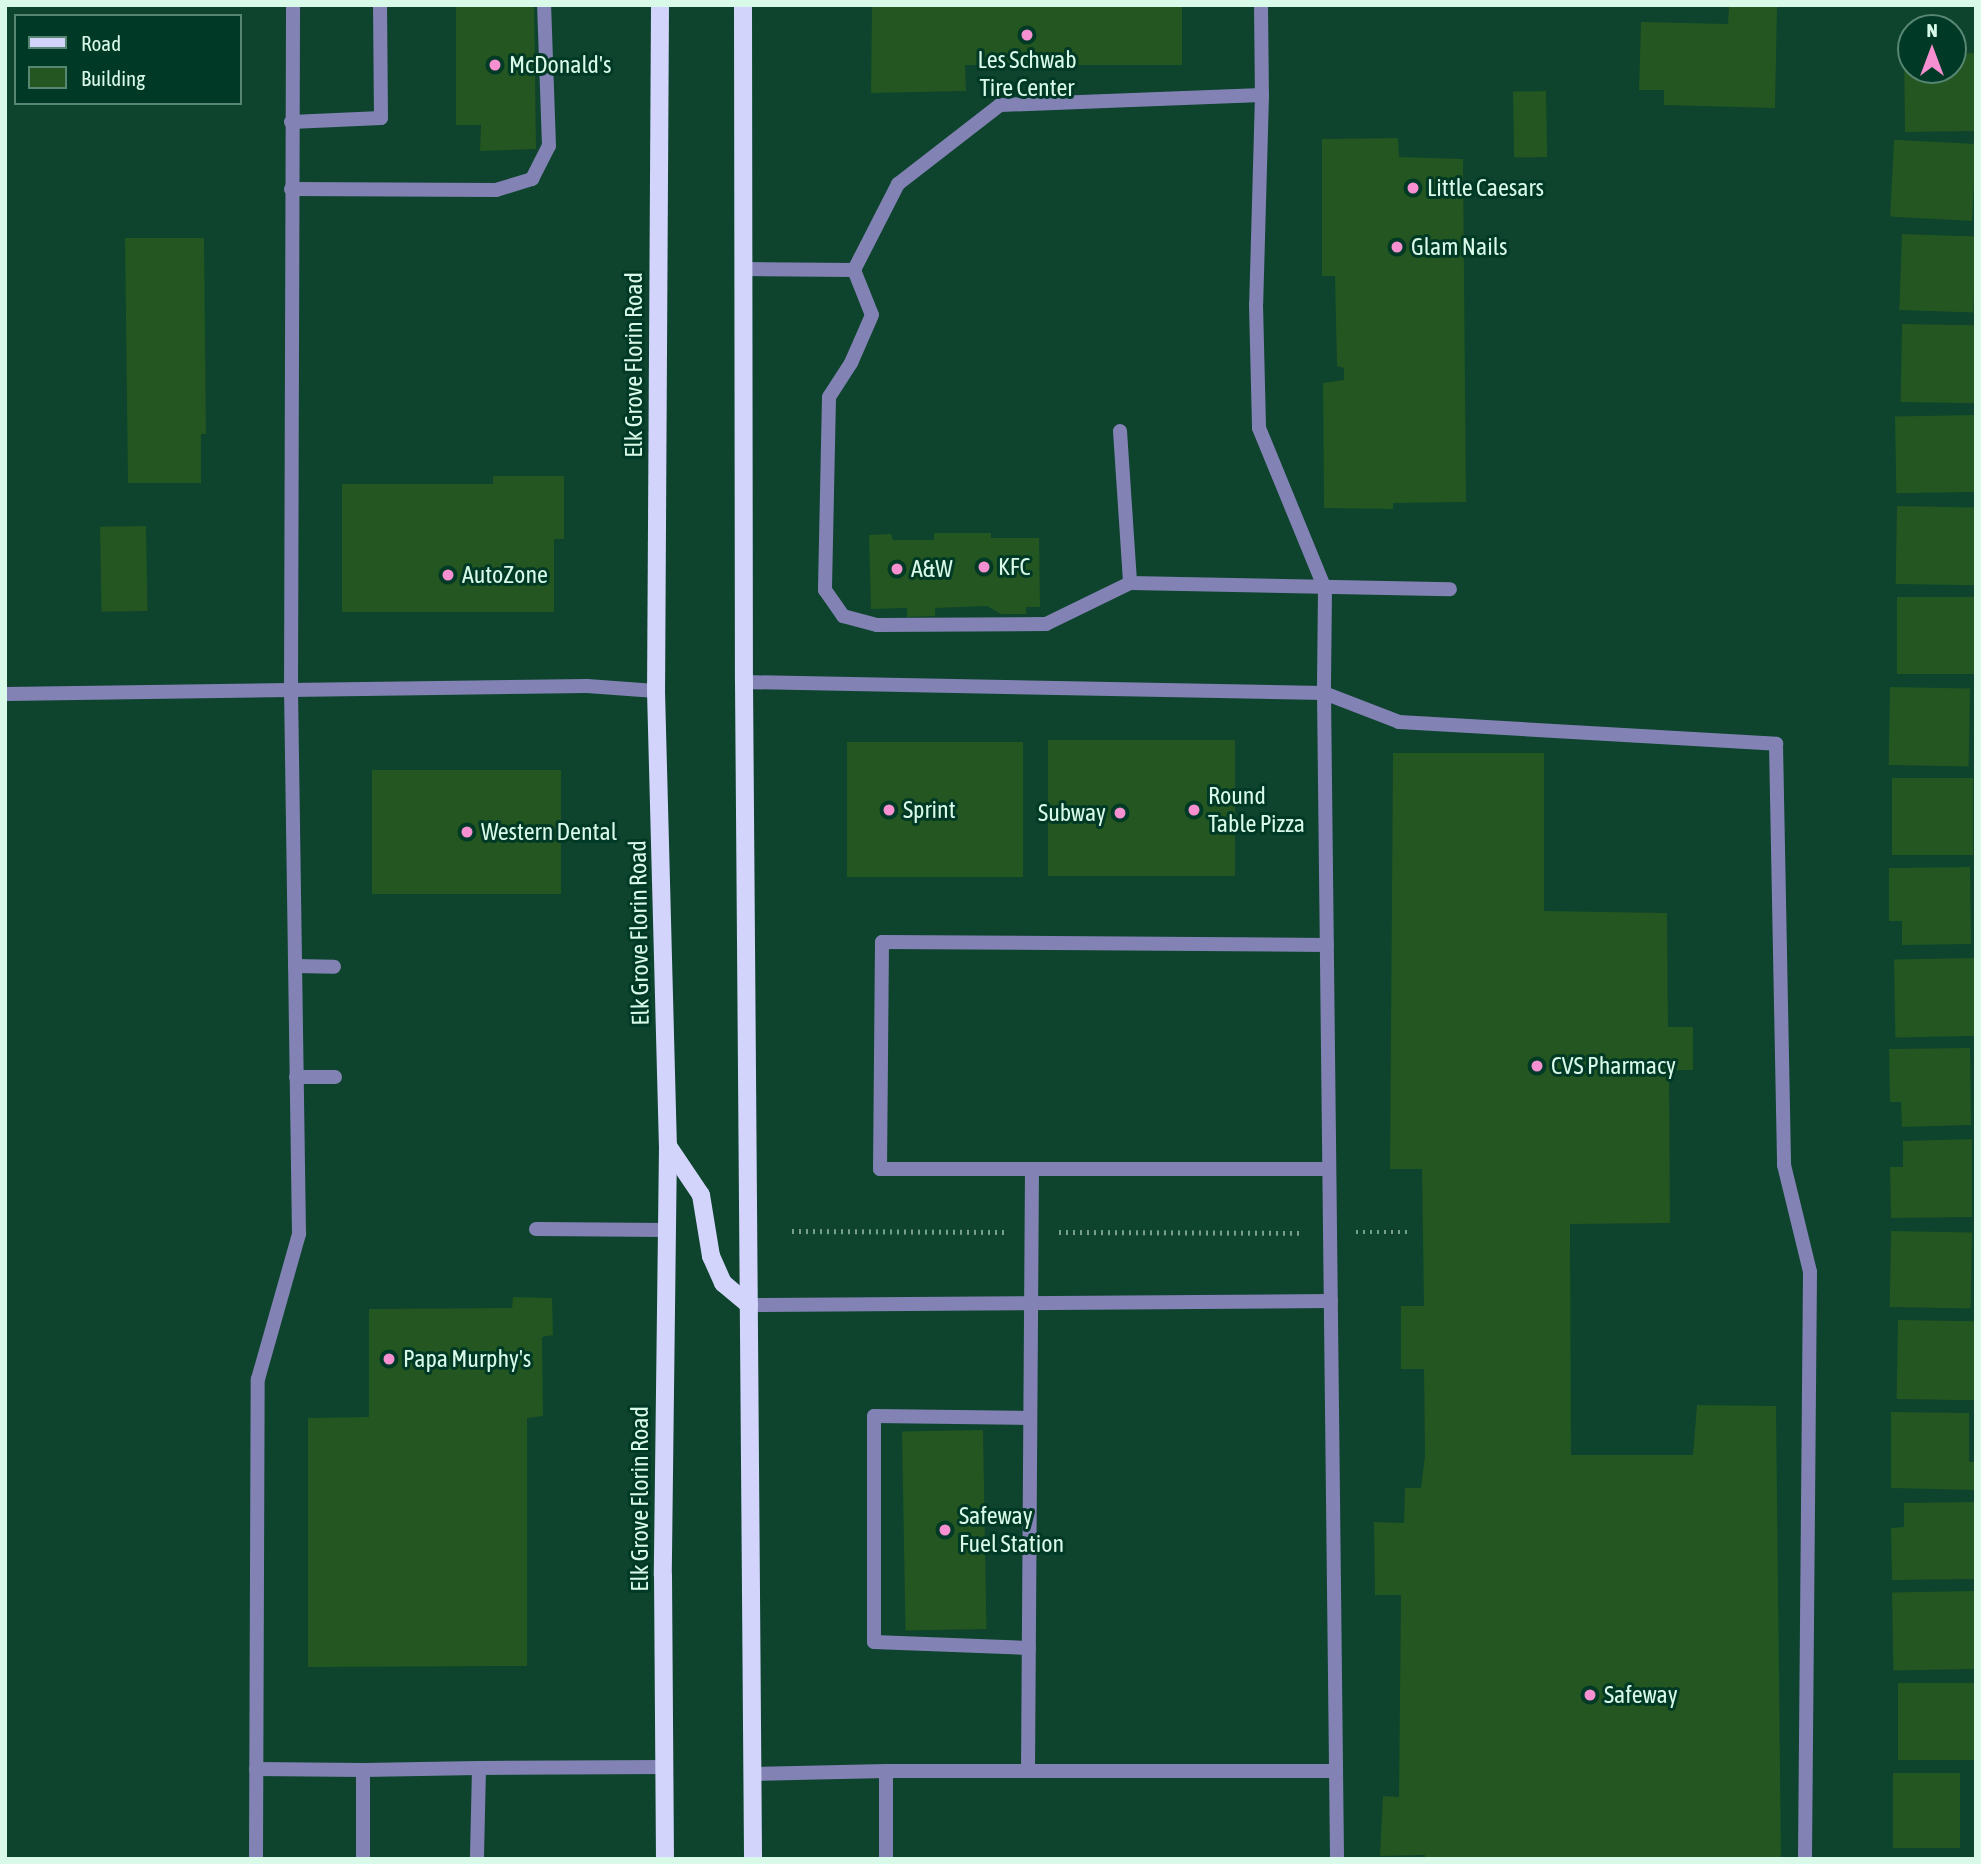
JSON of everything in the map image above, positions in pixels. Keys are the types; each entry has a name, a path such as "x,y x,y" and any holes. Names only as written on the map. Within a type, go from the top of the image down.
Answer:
{"main road":[{"name":"Elk Grove Florin Road","path":"660,5 656,691 668,1146 665,1859"},
{"path":"743,5 744,682 753,1859"},
{"path":"668,1146 701,1195 711,1256 723,1283 750,1305"}],"street":[{"path":"256,1859 258,1379 299,1234 291,691 293,5"},
{"path":"291,122 381,118 380,5"},
{"path":"291,189 496,190 532,178 549,146 544,5"},
{"path":"1261,5 1262,95 1256,304 1259,428 1325,589 1338,1859"},
{"path":"853,270 898,184 1000,105 1262,95"},
{"path":"743,269 853,270"},
{"path":"853,270 872,315 852,363 829,397 825,590 843,616 877,625 1046,624 1130,583 1325,589 1450,589"},
{"path":"1120,431 1130,583"},
{"path":"744,682 1324,693 1399,722 1776,744 1784,1165 1810,1272 1805,1859"},
{"path":"5,694 587,686 656,691"},
{"path":"1327,945 882,942 880,1169 1329,1169"},
{"path":"295,966 334,967"},
{"path":"296,1077 335,1077"},
{"path":"1028,1771 1032,1169"},
{"path":"536,1229 666,1230"},
{"path":"750,1305 1331,1301"},
{"path":"1029,1648 874,1642 874,1416 1030,1418"},
{"path":"257,1769 664,1767"},
{"path":"477,1859 479,1768"},
{"path":"363,1770 363,1859"},
{"path":"753,1774 886,1771 1336,1771"},
{"path":"886,1771 887,1859"}],"path":[{"path":"792,1231 1412,1231"}],"building":[{"name":"McDonald's","path":"456,5 534,5 536,149 480,151 481,125 456,125"},
{"name":"Les Schwab Tire Center","path":"872,5 1182,5 1182,65 965,65 966,91 871,93"},
{"path":"1729,7 1777,7 1775,108 1664,105 1664,90 1639,90 1641,22 1728,24"},
{"path":"1967,53 1974,53 1976,131 1905,132 1904,84 1967,84"},
{"path":"1546,91 1547,157 1514,158 1513,92"},
{"path":"1398,138 1399,157 1463,159 1466,502 1393,503 1393,509 1324,508 1323,383 1344,380 1344,368 1337,366 1335,276 1322,276 1322,139"},
{"path":"1894,140 1976,144 1972,221 1890,217"},
{"path":"1902,234 1976,237 1973,313 1899,310"},
{"path":"125,238 204,238 206,434 201,434 201,483 128,483"},
{"path":"1902,324 1976,325 1975,403 1901,402"},
{"path":"1974,415 1975,492 1896,493 1895,416"},
{"name":"AutoZone","path":"493,476 564,476 564,539 554,539 554,612 342,612 342,484 493,484"},
{"path":"1897,506 1976,507 1975,585 1896,584"},
{"path":"146,526 147,611 101,612 100,527"},
{"path":"934,533 991,533 991,538 1039,538 1040,607 1026,607 1026,614 1001,614 987,606 935,608 935,616 907,617 907,608 871,609 869,535 891,534 893,540 934,540"},
{"path":"1897,597 1976,597 1976,674 1897,674"},
{"path":"1890,687 1970,688 1969,766 1889,765"},
{"path":"1048,740 1235,740 1235,876 1048,876"},
{"path":"847,742 1023,742 1023,877 847,877"},
{"path":"1393,753 1544,753 1544,911 1667,913 1668,1027 1693,1027 1693,1070 1669,1070 1670,1223 1570,1224 1571,1455 1693,1455 1697,1405 1776,1406 1781,1859 1425,1859 1425,1855 1380,1856 1383,1796 1399,1797 1401,1595 1375,1595 1374,1522 1404,1523 1405,1488 1421,1488 1425,1456 1424,1369 1401,1369 1401,1306 1424,1306 1422,1169 1390,1169"},
{"name":"Western Dental","path":"372,770 561,770 561,894 372,894"},
{"path":"1892,778 1973,778 1973,855 1892,855"},
{"path":"1970,867 1971,944 1902,945 1902,921 1889,921 1889,868"},
{"path":"1975,958 1976,1036 1895,1037 1894,959"},
{"path":"1970,1048 1971,1125 1902,1127 1901,1102 1890,1102 1889,1049"},
{"path":"1972,1139 1972,1217 1891,1218 1890,1167 1903,1167 1903,1141"},
{"path":"1891,1231 1972,1232 1971,1308 1890,1307"},
{"path":"513,1297 552,1298 553,1335 542,1337 543,1416 527,1418 527,1666 308,1667 308,1418 369,1417 369,1309 512,1308"},
{"path":"1898,1320 1976,1321 1975,1400 1897,1399"},
{"path":"1891,1412 1969,1413 1969,1462 1976,1462 1976,1490 1891,1488"},
{"name":"Safeway Fuel Station","path":"983,1430 986,1629 905,1630 902,1431"},
{"path":"1974,1502 1975,1579 1892,1580 1891,1528 1904,1527 1904,1503"},
{"path":"1974,1591 1975,1669 1893,1670 1892,1592"},
{"path":"1898,1683 1976,1683 1976,1760 1898,1760"},
{"path":"1893,1773 1960,1773 1960,1848 1893,1848"}],"place":[{"name":"Les Schwab Tire Center","path":"1027,35"},
{"name":"McDonald's","path":"495,65"},
{"name":"Little Caesars","path":"1413,188"},
{"name":"Glam Nails","path":"1397,247"},
{"name":"KFC","path":"984,567"},
{"name":"A&W","path":"897,569"},
{"name":"AutoZone","path":"448,575"},
{"name":"Sprint","path":"889,810"},
{"name":"Round Table Pizza","path":"1194,810"},
{"name":"Subway","path":"1120,813"},
{"name":"Western Dental","path":"467,832"},
{"name":"CVS Pharmacy","path":"1537,1066"},
{"name":"Papa Murphy's","path":"389,1359"},
{"name":"Safeway Fuel Station","path":"945,1530"},
{"name":"Safeway","path":"1590,1695"}]}
